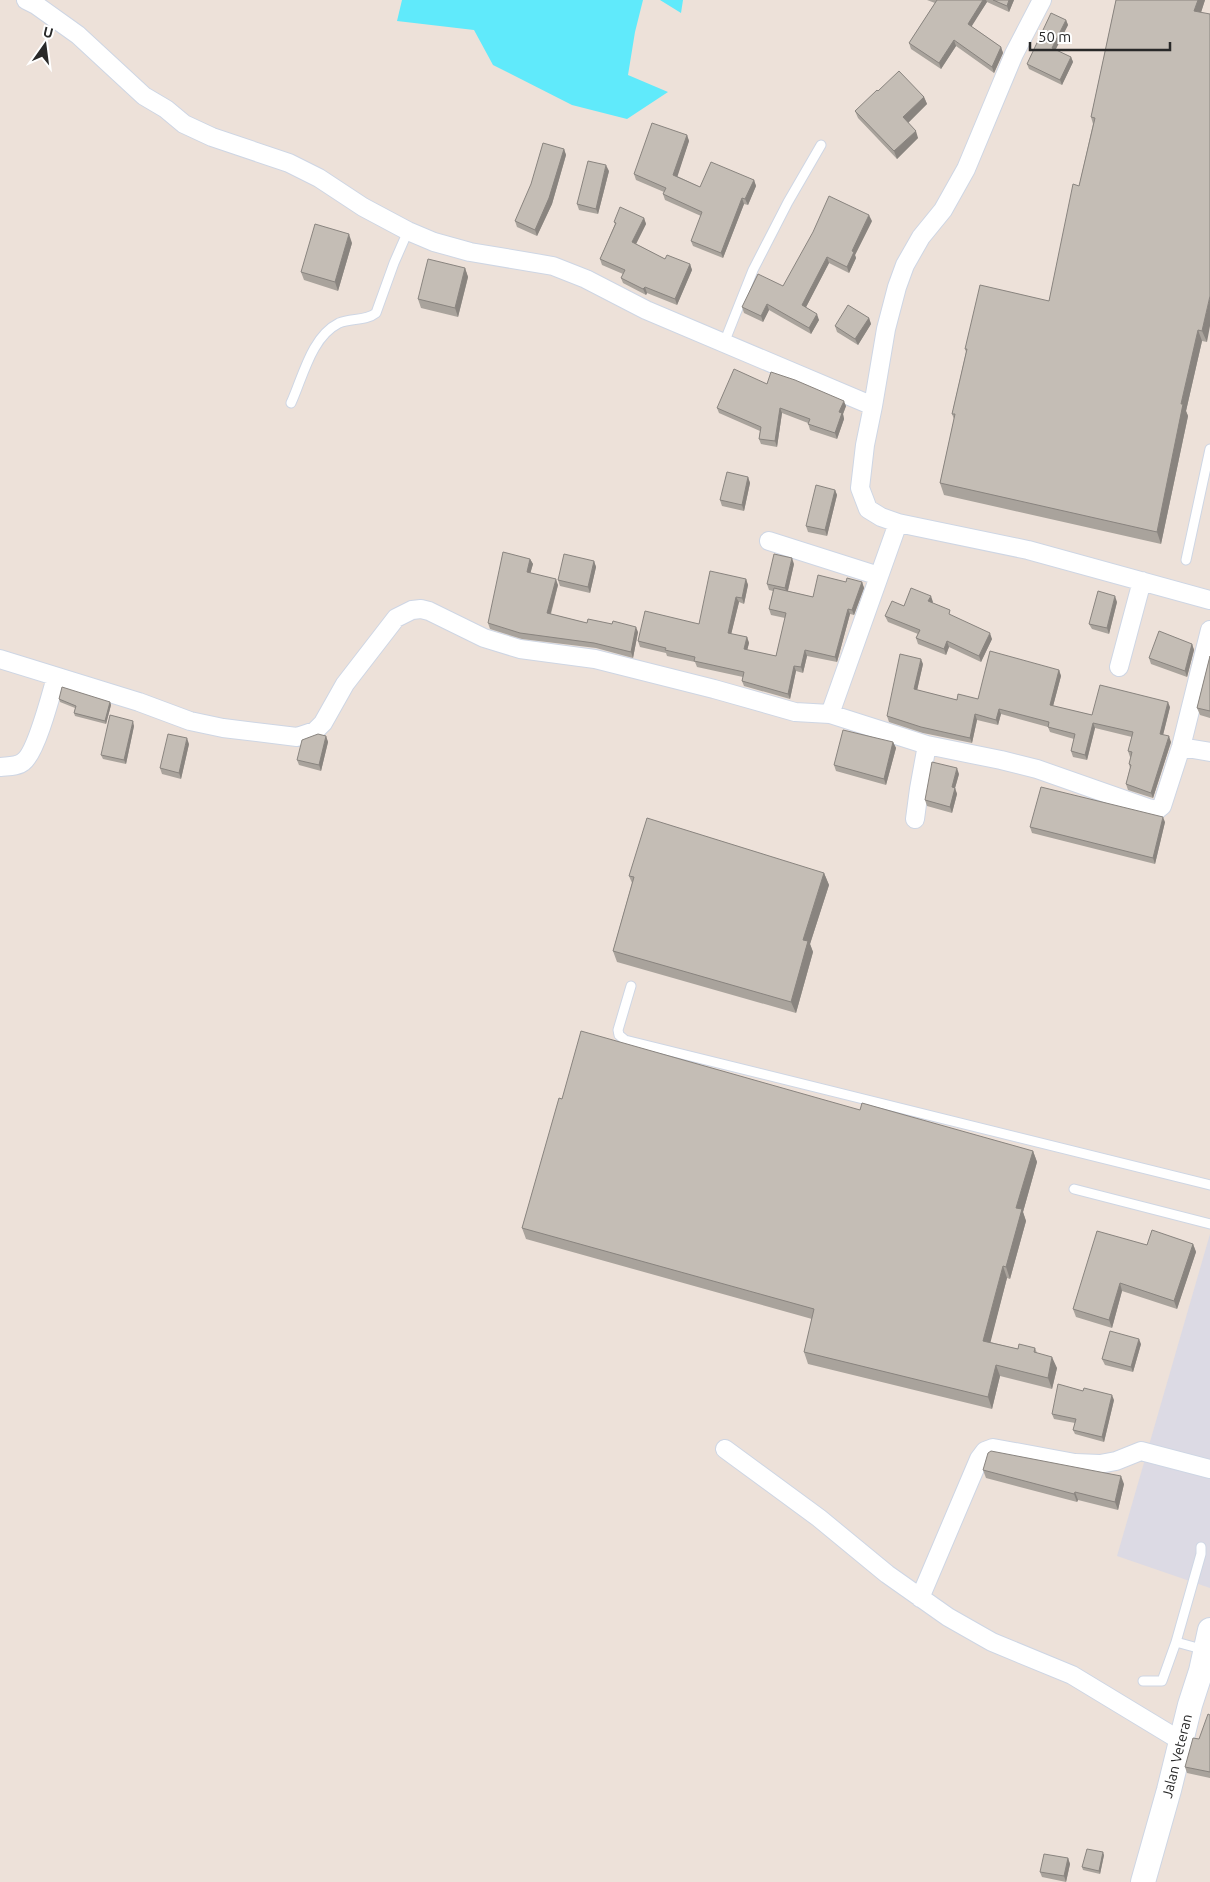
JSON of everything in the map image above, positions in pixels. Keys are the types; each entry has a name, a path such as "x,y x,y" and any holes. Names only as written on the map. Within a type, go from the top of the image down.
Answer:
{"main road":[{"name":"Jalan Veteran","path":"1143,1882 1181,1741 1207,1655"}],"street":[{"path":"26,0 78,35 144,96 166,109 184,124 212,137 289,162 319,178 388,222 434,242 470,252 553,266 586,279 646,310 872,406"},
{"path":"1042,0 1014,54 966,169 942,210 921,237 897,287 886,329 865,446 860,488 868,509 881,517 898,523 1028,550 1210,600"},
{"path":"830,714 898,523"},
{"path":"769,541 879,576"},
{"path":"1119,667 1142,581"},
{"path":"0,659 139,702 190,721 224,728 297,737 315,731 323,723 345,684 396,618 412,610 420,609 429,611 484,638 520,649 595,659 795,712 830,714 927,745 1037,769 1157,810 1162,806 1181,747 1210,630"},
{"path":"0,766 18,765 24,762 32,750 56,677"},
{"path":"915,819 927,745"},
{"path":"1181,747 1210,752"},
{"path":"920,1598 979,1459 985,1451 993,1448 1076,1463 1100,1464 1141,1451 1210,1469"},
{"path":"725,1449 819,1518 920,1598 992,1642 1072,1675 1181,1741"}],"lane":[{"path":"724,343 753,270 788,202 821,146"},
{"path":"291,403 307,363 324,334 346,320 372,316 376,313 408,231"},
{"path":"1186,560 1210,449"},
{"path":"631,986 618,1030 619,1036 625,1040 1210,1185"},
{"path":"1074,1189 1210,1224"},
{"path":"1143,1681 1162,1681 1176,1642 1202,1550 1200,1547"},
{"path":"1176,1642 1207,1655"}],"shaded area":[{"path":"1210,1234 1210,1588 1117,1556"}],"water":[{"path":"402,0 643,0 635,32 628,75 668,92 627,119 572,105 493,65 474,30 397,21"},
{"path":"660,0 683,0 681,13"}],"building":[{"path":"937,0 983,0 968,24 1001,47 992,67 954,40 939,63 909,43"},
{"path":"993,0 1009,0 1007,6"},
{"path":"1116,0 1198,0 1194,11 1210,14 1210,296 1202,331 1198,330 1181,404 1183,404 1157,532 940,483 955,414 952,414 967,349 965,349 980,285 1049,301 1073,184 1079,186 1095,118 1091,117"},
{"path":"1051,13 1066,20 1052,48 1071,57 1060,80 1027,64"},
{"path":"899,71 924,97 903,117 916,131 894,151 855,111"},
{"path":"652,123 687,135 673,175 700,187 711,162 754,180 745,199 742,198 721,253 691,241 702,212 663,194 666,188 634,174"},
{"path":"543,143 564,149 549,198 535,230 515,221 531,184"},
{"path":"588,161 606,165 596,209 577,204"},
{"path":"829,196 869,215 852,251 854,252 847,267 827,257 802,305 817,314 809,328 767,304 761,316 742,307 758,274 783,286 813,232"},
{"path":"620,207 644,218 632,242 665,259 667,255 690,264 675,299 645,287 643,289 621,278 625,270 600,259 616,223 614,222"},
{"path":"315,224 349,234 335,282 301,272"},
{"path":"428,259 465,268 455,308 418,299"},
{"path":"848,305 869,318 855,339 835,326"},
{"path":"734,369 767,384 771,372 844,401 839,412 842,413 835,433 808,424 810,419 780,408 775,441 759,439 761,427 717,408"},
{"path":"727,472 748,477 742,505 720,500"},
{"path":"816,485 835,490 825,530 806,526"},
{"path":"503,552 530,559 527,572 556,579 547,613 587,623 588,619 612,624 613,621 636,627 631,652 594,643 520,633 488,623"},
{"path":"564,554 594,561 588,587 558,580"},
{"path":"774,554 792,558 785,588 767,584"},
{"path":"710,571 746,579 742,598 736,597 728,633 747,637 744,649 776,656 786,613 769,609 774,588 813,597 818,575 846,582 847,578 862,582 852,610 848,609 835,657 805,650 801,667 794,666 788,694 742,681 744,672 694,661 695,657 638,641 645,611 699,624"},
{"path":"911,588 931,596 928,601 950,610 949,614 990,633 979,656 947,641 944,649 916,638 920,630 885,616 892,601 904,606"},
{"path":"1098,591 1115,596 1107,628 1089,624"},
{"path":"1159,631 1192,644 1185,671 1149,658"},
{"path":"990,651 1059,670 1050,705 1092,715 1100,685 1168,702 1160,734 1169,736 1151,793 1126,784 1132,752 1128,751 1133,732 1093,723 1085,755 1071,751 1075,734 1048,727 1049,722 999,709 996,720 975,714 970,738 921,727 887,716 900,654 921,659 914,689 957,700 958,694 978,699"},
{"path":"1210,656 1210,711 1197,708"},
{"path":"62,687 110,702 105,721 74,713 76,706 59,699"},
{"path":"110,715 133,721 124,760 101,755"},
{"path":"843,730 893,742 884,779 834,765"},
{"path":"168,734 187,738 179,773 160,768"},
{"path":"318,734 326,736 319,765 297,760 302,740"},
{"path":"932,762 957,768 952,787 955,788 950,807 925,800"},
{"path":"1041,787 1163,817 1153,858 1030,827"},
{"path":"647,818 824,873 803,940 808,941 791,1002 613,951 634,877 629,876"},
{"path":"581,1031 860,1110 862,1103 1033,1151 1016,1208 1022,1209 1006,1267 1003,1266 983,1341 1018,1349 1019,1344 1035,1348 1034,1352 1052,1357 1048,1378 996,1365 988,1397 804,1352 814,1309 522,1228 559,1098 562,1099"},
{"path":"1152,1230 1193,1244 1174,1301 1120,1283 1109,1320 1073,1309 1097,1231 1147,1245"},
{"path":"1110,1331 1139,1339 1131,1367 1102,1359"},
{"path":"1058,1384 1083,1391 1084,1388 1112,1395 1102,1437 1073,1430 1076,1419 1052,1414"},
{"path":"991,1451 1121,1476 1115,1502 1075,1492 1074,1494 983,1470 988,1453"},
{"path":"1208,1714 1210,1715 1210,1772 1185,1767 1193,1738 1199,1739"},
{"path":"1087,1849 1103,1852 1099,1871 1082,1867"},
{"path":"1044,1854 1068,1858 1064,1876 1040,1872"}]}
